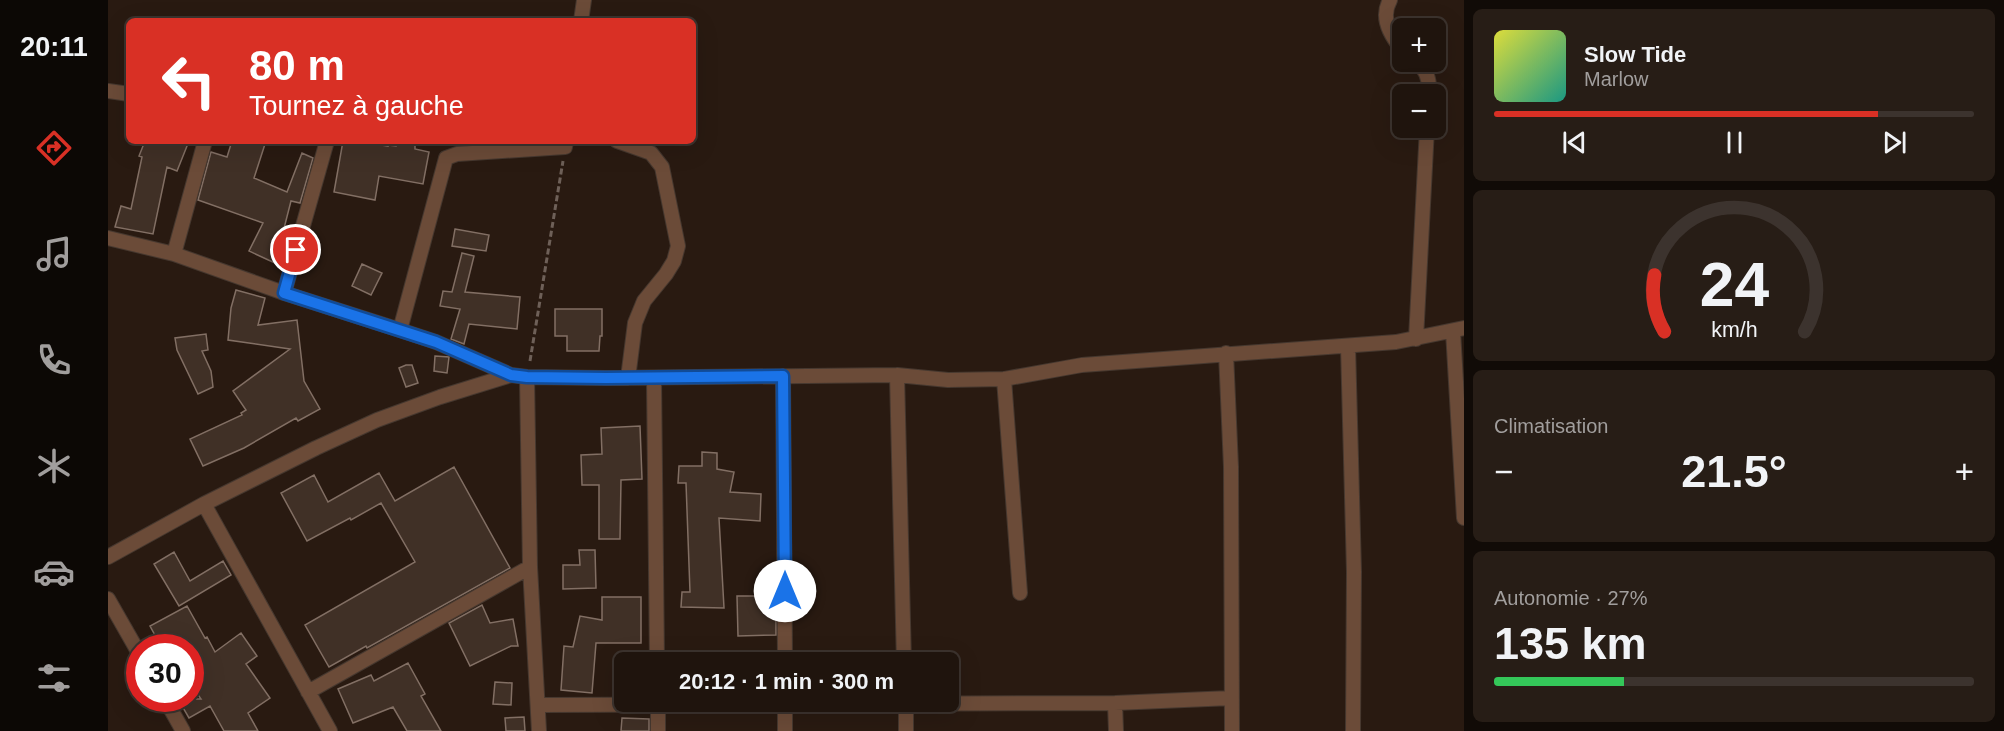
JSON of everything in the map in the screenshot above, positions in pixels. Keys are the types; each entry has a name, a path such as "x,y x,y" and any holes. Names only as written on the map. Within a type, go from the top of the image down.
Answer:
{"street":[{"path":"581,18 584,0"},
{"path":"1390,0 1386,20 1392,37"},
{"path":"108,91 126,94"},
{"path":"1416,339 1426,138"},
{"path":"174,254 204,144"},
{"path":"284,293 326,144"},
{"path":"400,330 446,158 457,154 565,144"},
{"path":"626,144 651,153 662,167 678,246 674,261 644,301 635,323 628,378"},
{"path":"108,238 174,254 284,293 436,342 511,375 527,377 897,375 948,380 1004,379 1082,365 1416,339 1459,329 1464,518"},
{"path":"1348,345 1354,572 1353,731"},
{"path":"1226,353 1231,467 1232,731"},
{"path":"108,557 204,504 376,420 440,396 511,375"},
{"path":"897,375 904,652"},
{"path":"783,376 785,652"},
{"path":"527,377 530,567 539,731"},
{"path":"654,378 657,652"},
{"path":"1004,379 1020,592"},
{"path":"204,504 330,731"},
{"path":"308,692 530,567"},
{"path":"108,599 128,634"},
{"path":"959,703 1115,703 1232,698"},
{"path":"1115,703 1116,731"},
{"path":"539,705 614,704"},
{"path":"172,712 183,731"},
{"path":"658,712 658,731"},
{"path":"785,712 785,731"},
{"path":"906,712 906,731"}],"path":[{"path":"527,377 565,144"}],"building":[{"path":"144,144 188,144 177,171 167,167 153,234 115,227 121,206 131,209 142,157 139,156"},
{"path":"231,144 265,144 254,178 287,192 302,153 313,158 300,203 291,201 281,240 287,243 277,264 249,251 263,223 198,200 211,152 227,157"},
{"path":"342,144 396,146 396,144 415,144 415,149 429,152 423,184 379,176 375,200 334,192"},
{"path":"455,229 489,235 486,251 452,246"},
{"path":"462,253 474,256 465,292 520,297 517,329 469,324 464,344 451,339 460,309 440,306 443,291 452,292"},
{"path":"362,264 382,273 371,295 352,286"},
{"path":"236,290 265,298 258,325 297,320 304,381 320,409 298,421 296,418 244,448 203,466 190,439 242,415 241,413 246,410 233,391 290,349 228,340 231,308"},
{"path":"555,309 602,309 602,336 600,336 599,351 567,351 567,336 555,336"},
{"path":"206,334 208,350 202,351 211,371 213,387 198,394 177,350 175,338"},
{"path":"435,356 449,357 447,373 434,371"},
{"path":"412,365 418,383 406,387 399,368"},
{"path":"640,426 642,479 621,480 620,539 599,539 599,485 582,485 581,455 602,454 601,428"},
{"path":"702,452 717,453 717,469 734,472 730,492 761,494 760,521 719,518 724,608 681,607 682,592 690,592 686,483 678,483 679,466 702,466"},
{"path":"454,467 510,568 329,667 305,625 415,562 381,503 307,541 281,493 314,475 328,502 379,473 395,501"},
{"path":"579,550 595,550 596,588 563,589 563,565 580,565"},
{"path":"174,552 190,581 223,561 231,575 179,606 154,564"},
{"path":"737,596 776,596 776,635 738,636"},
{"path":"602,597 641,597 641,643 596,643 592,693 561,690 564,646 573,647 580,616 602,620"},
{"path":"482,605 490,623 513,619 518,646 511,646 470,666 449,623"},
{"path":"187,606 203,634 154,634 150,626"},
{"path":"241,633 257,656 246,664 270,698 248,713 258,731 224,731 210,706 204,709 204,636 207,637 215,652"},
{"path":"408,663 425,694 421,696 441,731 407,731 393,707 353,723 338,689 371,675 374,681"},
{"path":"495,682 512,683 511,705 493,704"},
{"path":"186,712 200,712 189,718"},
{"path":"524,717 525,731 506,731 505,718"},
{"path":"622,718 649,719 649,731 621,731"}],"route":[{"path":"296,250 284,293 343,310 436,342 511,375 553,378 783,376 785,591"}]}
